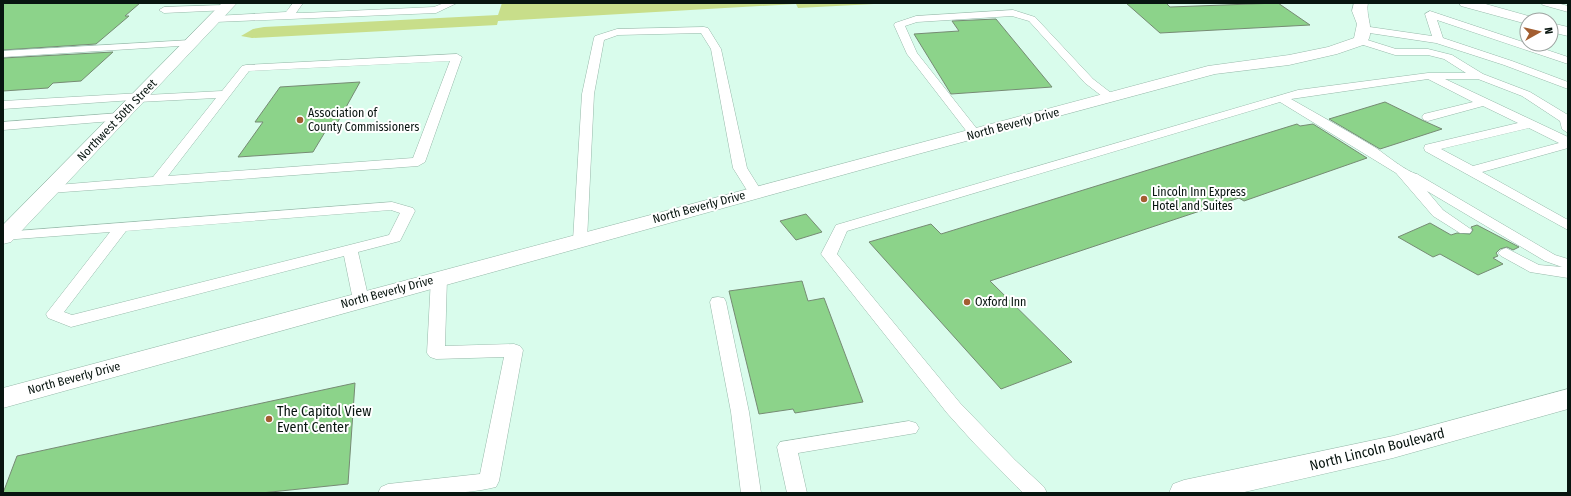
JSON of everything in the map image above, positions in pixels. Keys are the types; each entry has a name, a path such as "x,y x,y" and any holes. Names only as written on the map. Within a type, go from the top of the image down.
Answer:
{"street":[{"path":"1361,3 1359,11 1364,24 1362,35"},
{"path":"1466,3 1519,18"},
{"name":"Northwest 50th Street","path":"3,236 224,10"},
{"name":"North Beverly Drive","path":"3,398 754,192 1111,98 1214,69 1289,60 1332,51 1362,35"},
{"name":"North Lincoln Boulevard","path":"1184,493 1393,447 1568,399"}],"lane":[{"path":"289,15 298,3"},
{"path":"167,6 304,16 436,10 452,3"},
{"path":"1546,3 1568,9"},
{"path":"975,134 912,54 899,25 916,19 1013,13 1032,19 1089,81 1111,98"},
{"path":"1438,40 1430,14 1568,61"},
{"path":"580,240 588,94 599,38 617,32 704,30 716,49 740,168 754,192"},
{"path":"1362,35 1438,40 1480,53 1568,86"},
{"path":"1362,35 1394,52 1428,52 1448,57 1479,76 1526,94 1566,119 1568,128"},
{"path":"3,54 191,43"},
{"path":"50,189 418,162 457,57 246,68 157,181"},
{"path":"1037,493 1013,472 950,403 829,254 841,228 1298,93 1428,76 1479,76"},
{"path":"1428,76 1568,143"},
{"path":"3,105 226,94"},
{"path":"1281,98 1550,258 1568,264"},
{"path":"1428,117 1485,102"},
{"path":"3,126 120,117"},
{"path":"1530,124 1430,148 1568,226"},
{"path":"1471,171 1568,143"},
{"path":"1401,170 1438,213 1465,230"},
{"path":"3,236 122,226 392,206 408,211 395,238 71,321 54,314 122,226"},
{"path":"350,250 361,300"},
{"path":"1506,253 1535,269 1568,273"},
{"path":"388,493 489,481 514,350 436,353 439,278"},
{"path":"718,302 740,412 751,493"},
{"path":"797,493 787,447 909,428"}],"green space":[{"path":"502,3 893,3 798,8 796,4 498,21 497,25 252,38 241,36 253,29 264,27 498,15"}],"building":[{"path":"3,3 140,3 125,16 129,16 96,44 3,50"},
{"path":"1126,3 1166,3 1170,7 1278,3 1310,25 1160,33"},
{"path":"996,19 1052,87 951,94 914,34 959,31 952,21"},
{"path":"113,52 81,81 53,83 48,88 3,91 3,58"},
{"name":"Association of County Commissioners","path":"360,82 335,127 328,127 313,152 238,157 263,122 255,122 280,87"},
{"path":"1385,102 1442,129 1380,149 1329,119"},
{"name":"Lincoln Inn Express Hotel and Suites","path":"1297,124 1300,126 1313,124 1367,158 1244,201 1239,198 990,281 1072,362 1001,389 869,242 931,224 941,234"},
{"path":"806,214 822,232 796,240 780,221"},
{"path":"1430,223 1451,235 1457,233 1470,234 1473,230 1471,227 1477,225 1519,247 1513,250 1507,247 1500,249 1496,253 1498,256 1493,258 1503,264 1478,275 1440,254 1433,257 1398,237"},
{"path":"802,281 808,301 824,298 863,402 795,413 793,409 759,414 729,291"},
{"name":"The Capitol View Event Center","path":"355,383 348,484 261,493 3,493 17,456"}],"place":[{"name":"Association of County Commissioners","path":"300,120"},
{"name":"Lincoln Inn Express Hotel and Suites","path":"1144,199"},
{"name":"Oxford Inn","path":"967,302"},
{"name":"The Capitol View Event Center","path":"269,419"}]}
